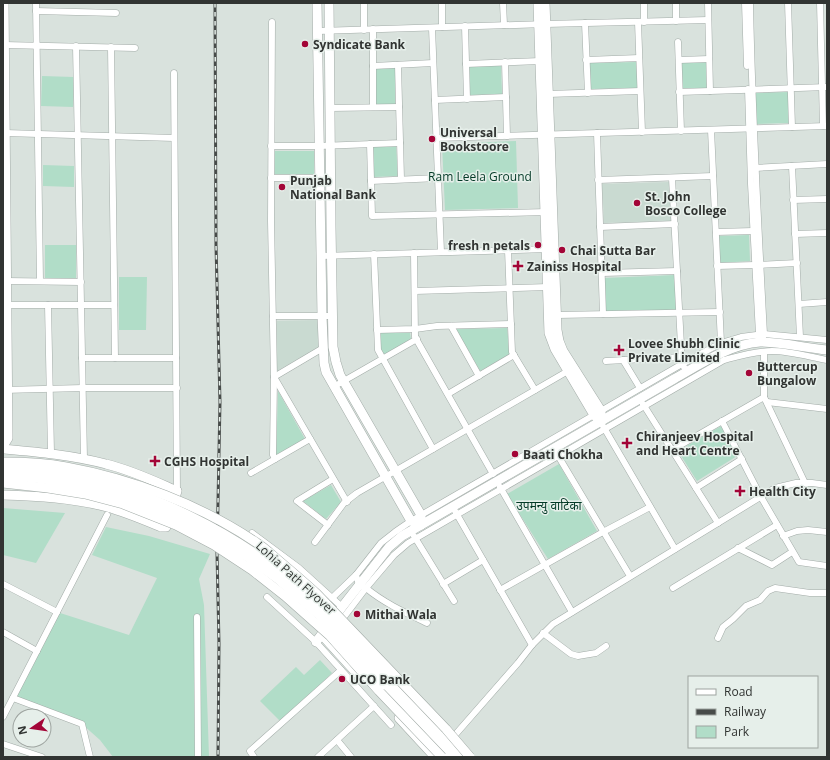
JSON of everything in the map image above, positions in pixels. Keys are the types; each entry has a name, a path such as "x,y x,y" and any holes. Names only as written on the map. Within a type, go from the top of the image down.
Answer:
{"street":[{"path":"3,446 8,438 5,390 6,281 4,211 4,3"},
{"path":"36,3 40,281"},
{"path":"317,3 324,363 326,372 411,521 421,525"},
{"path":"329,3 333,347 340,375 421,515 421,525"},
{"path":"364,3 364,30"},
{"path":"442,3 442,27"},
{"path":"503,3 504,25"},
{"path":"538,3 542,24 548,94 546,135"},
{"path":"545,3 540,61 546,135 550,249 559,341 600,419 675,549"},
{"path":"642,132 639,58 641,22 644,3"},
{"path":"676,3 676,21"},
{"path":"708,3 710,91"},
{"path":"745,3 750,89"},
{"path":"750,3 753,231 758,265"},
{"path":"788,3 792,127"},
{"path":"436,138 825,126 824,14 820,3"},
{"path":"36,11 116,13"},
{"path":"318,31 708,20"},
{"path":"272,22 271,178 274,377 273,455 275,459"},
{"path":"585,23 588,93"},
{"path":"464,26 468,99"},
{"path":"432,28 441,252"},
{"path":"373,29 373,107"},
{"path":"678,42 681,131"},
{"path":"4,45 135,48"},
{"path":"76,46 84,459"},
{"path":"112,47 115,358"},
{"path":"586,60 639,58"},
{"path":"679,60 709,59"},
{"path":"466,64 540,61"},
{"path":"505,62 507,136"},
{"path":"373,66 433,63"},
{"path":"398,65 401,179"},
{"path":"3,495 85,502 125,512 161,527 166,527 177,491 174,74"},
{"path":"680,92 825,87"},
{"path":"548,94 640,91"},
{"path":"434,100 506,97"},
{"path":"330,108 399,106"},
{"path":"751,129 755,168 760,343 765,399 805,483"},
{"path":"711,130 721,343"},
{"path":"5,133 174,138"},
{"path":"597,133 603,314"},
{"path":"271,146 319,146 400,142"},
{"path":"370,144 372,216 549,212"},
{"path":"755,168 827,164"},
{"path":"792,166 800,337"},
{"path":"598,180 713,176"},
{"path":"271,178 320,178"},
{"path":"371,181 438,178"},
{"path":"672,178 679,313 684,368"},
{"path":"794,200 827,198"},
{"path":"600,227 675,224"},
{"path":"716,232 753,231"},
{"path":"795,234 827,233"},
{"path":"321,256 550,249"},
{"path":"550,249 548,287 549,333 555,349 568,371 600,419"},
{"path":"508,250 512,352 535,390"},
{"path":"414,253 415,337 572,612"},
{"path":"374,254 378,350 433,449"},
{"path":"717,266 797,263"},
{"path":"602,273 677,271"},
{"path":"6,281 81,282"},
{"path":"415,291 548,287"},
{"path":"799,304 827,302"},
{"path":"6,305 114,305"},
{"path":"48,305 50,453"},
{"path":"557,315 720,312"},
{"path":"273,316 332,316"},
{"path":"377,330 415,329 437,326 511,324"},
{"path":"452,326 479,376"},
{"path":"642,402 684,368 721,343 741,337 760,343 772,351 786,352 827,360"},
{"path":"332,598 356,575 381,543 411,521 556,452 640,388 684,368 738,347 800,337 827,340"},
{"path":"335,386 417,340"},
{"path":"319,638 363,586 389,548 402,536 413,535 455,511 497,481 600,419 642,402 724,360 747,354 760,343 774,343 827,350"},
{"path":"274,377 323,348"},
{"path":"448,394 514,355"},
{"path":"606,361 682,357"},
{"path":"82,358 176,358"},
{"path":"623,360 640,388"},
{"path":"314,542 346,502 357,493 568,371"},
{"path":"274,377 346,502"},
{"path":"5,390 176,388"},
{"path":"672,450 722,421 765,399 825,408 827,416"},
{"path":"642,402 718,523"},
{"path":"722,421 761,497 798,562 827,566"},
{"path":"251,473 310,439"},
{"path":"3,449 50,453 106,464 139,474 177,491"},
{"path":"556,452 630,576"},
{"path":"696,488 742,459"},
{"name":"Lohia Path Flyover","path":"3,462 26,462 66,467 113,478 166,496 205,512 258,543 317,594 446,729 470,757"},
{"name":"Lohia Path Flyover","path":"3,468 75,476 124,489 174,508 217,530 253,552 289,579 322,609 453,757"},
{"name":"Lohia Path Flyover","path":"3,475 59,481 121,495 175,516 249,558 318,614 386,683 423,716 462,757"},
{"path":"328,525 297,501 333,478"},
{"path":"455,735 532,645 553,624 775,488 796,482 827,485"},
{"name":"Lohia Path Flyover","path":"3,483 85,494 123,504 176,525 214,546 252,570 285,596 330,636 442,757"},
{"path":"3,490 17,491 48,488"},
{"path":"500,590 650,507"},
{"path":"413,535 421,525 455,511"},
{"path":"455,511 532,645"},
{"path":"3,717 6,704 13,698 107,515"},
{"path":"674,588 777,525"},
{"path":"783,536 797,531 808,530 827,532"},
{"path":"252,533 299,568 332,598 405,682 474,757"},
{"path":"413,535 454,601"},
{"path":"738,548 772,565 792,552"},
{"path":"443,584 483,560"},
{"path":"356,575 363,586 373,593 402,611 427,623"},
{"path":"3,584 57,612"},
{"path":"718,638 723,626 734,619 746,606 760,600 768,591 775,588 810,593 827,593"},
{"path":"267,597 319,638 435,757"},
{"path":"197,618 198,757"},
{"path":"3,632 37,651"},
{"path":"543,633 571,654 578,656 596,653 606,646"},
{"path":"319,638 341,670 391,725"},
{"path":"254,757 250,751 341,670"},
{"path":"13,698 82,724 90,757"},
{"path":"318,757 374,706"},
{"path":"337,740 351,757"},
{"path":"3,744 42,757"}],"shaded area":[{"name":"St. John Bosco College","path":"670,182 671,221 604,223 602,184"},
{"path":"318,320 319,347 277,371 277,321"}],"green space":[{"path":"637,62 638,88 590,89 589,63"},
{"path":"681,62 706,62 707,88 682,88"},
{"path":"501,65 502,94 470,95 469,66"},
{"path":"395,68 395,104 376,104 375,69"},
{"path":"42,76 74,77 73,107 41,106"},
{"path":"788,92 789,123 756,124 755,93"},
{"name":"Ram Leela Ground","path":"516,141 518,208 445,210 442,144"},
{"path":"396,146 398,176 374,177 373,147"},
{"path":"274,151 314,151 314,174 274,174"},
{"path":"43,165 74,166 74,187 43,186"},
{"path":"749,235 750,261 720,263 719,236"},
{"path":"45,245 76,245 76,278 45,278"},
{"path":"675,275 676,310 605,312 604,278"},
{"path":"119,277 147,277 146,330 119,330"},
{"path":"507,328 510,354 480,371 456,329"},
{"path":"379,333 410,333 411,339 384,355 381,350"},
{"path":"278,391 305,439 276,455"},
{"path":"721,426 737,456 697,481 678,451"},
{"name":"उपमन्यु वाटिका","path":"559,464 597,531 548,559 507,494"},
{"path":"331,485 341,502 326,519 303,501"},
{"path":"3,508 65,513 36,563 3,555"},
{"path":"106,527 149,536 210,554 199,579 204,605 209,757 113,757 100,740 82,724 52,713 52,708 40,708 13,698 57,612 129,635 157,578 92,555"},
{"path":"320,660 332,673 281,722 260,701 296,667 304,675"}],"railway":[{"path":"215,3 216,245 220,402 217,553 219,644 218,757"}],"place":[{"name":"Syndicate Bank","path":"305,44"},
{"name":"Universal Bookstoore","path":"432,139"},
{"name":"Punjab National Bank","path":"282,187"},
{"name":"St. John Bosco College","path":"637,203"},
{"name":"fresh n petals","path":"538,245"},
{"name":"Chai Sutta Bar","path":"562,250"},
{"name":"Zainiss Hospital","path":"518,266"},
{"name":"Lovee Shubh Clinic Private Limited","path":"619,350"},
{"name":"Buttercup Bungalow","path":"749,373"},
{"name":"Chiranjeev Hospital and Heart Centre","path":"627,443"},
{"name":"Baati Chokha","path":"515,454"},
{"name":"CGHS Hospital","path":"155,461"},
{"name":"Health City","path":"740,491"},
{"name":"Mithai Wala","path":"357,614"},
{"name":"UCO Bank","path":"342,679"}]}
